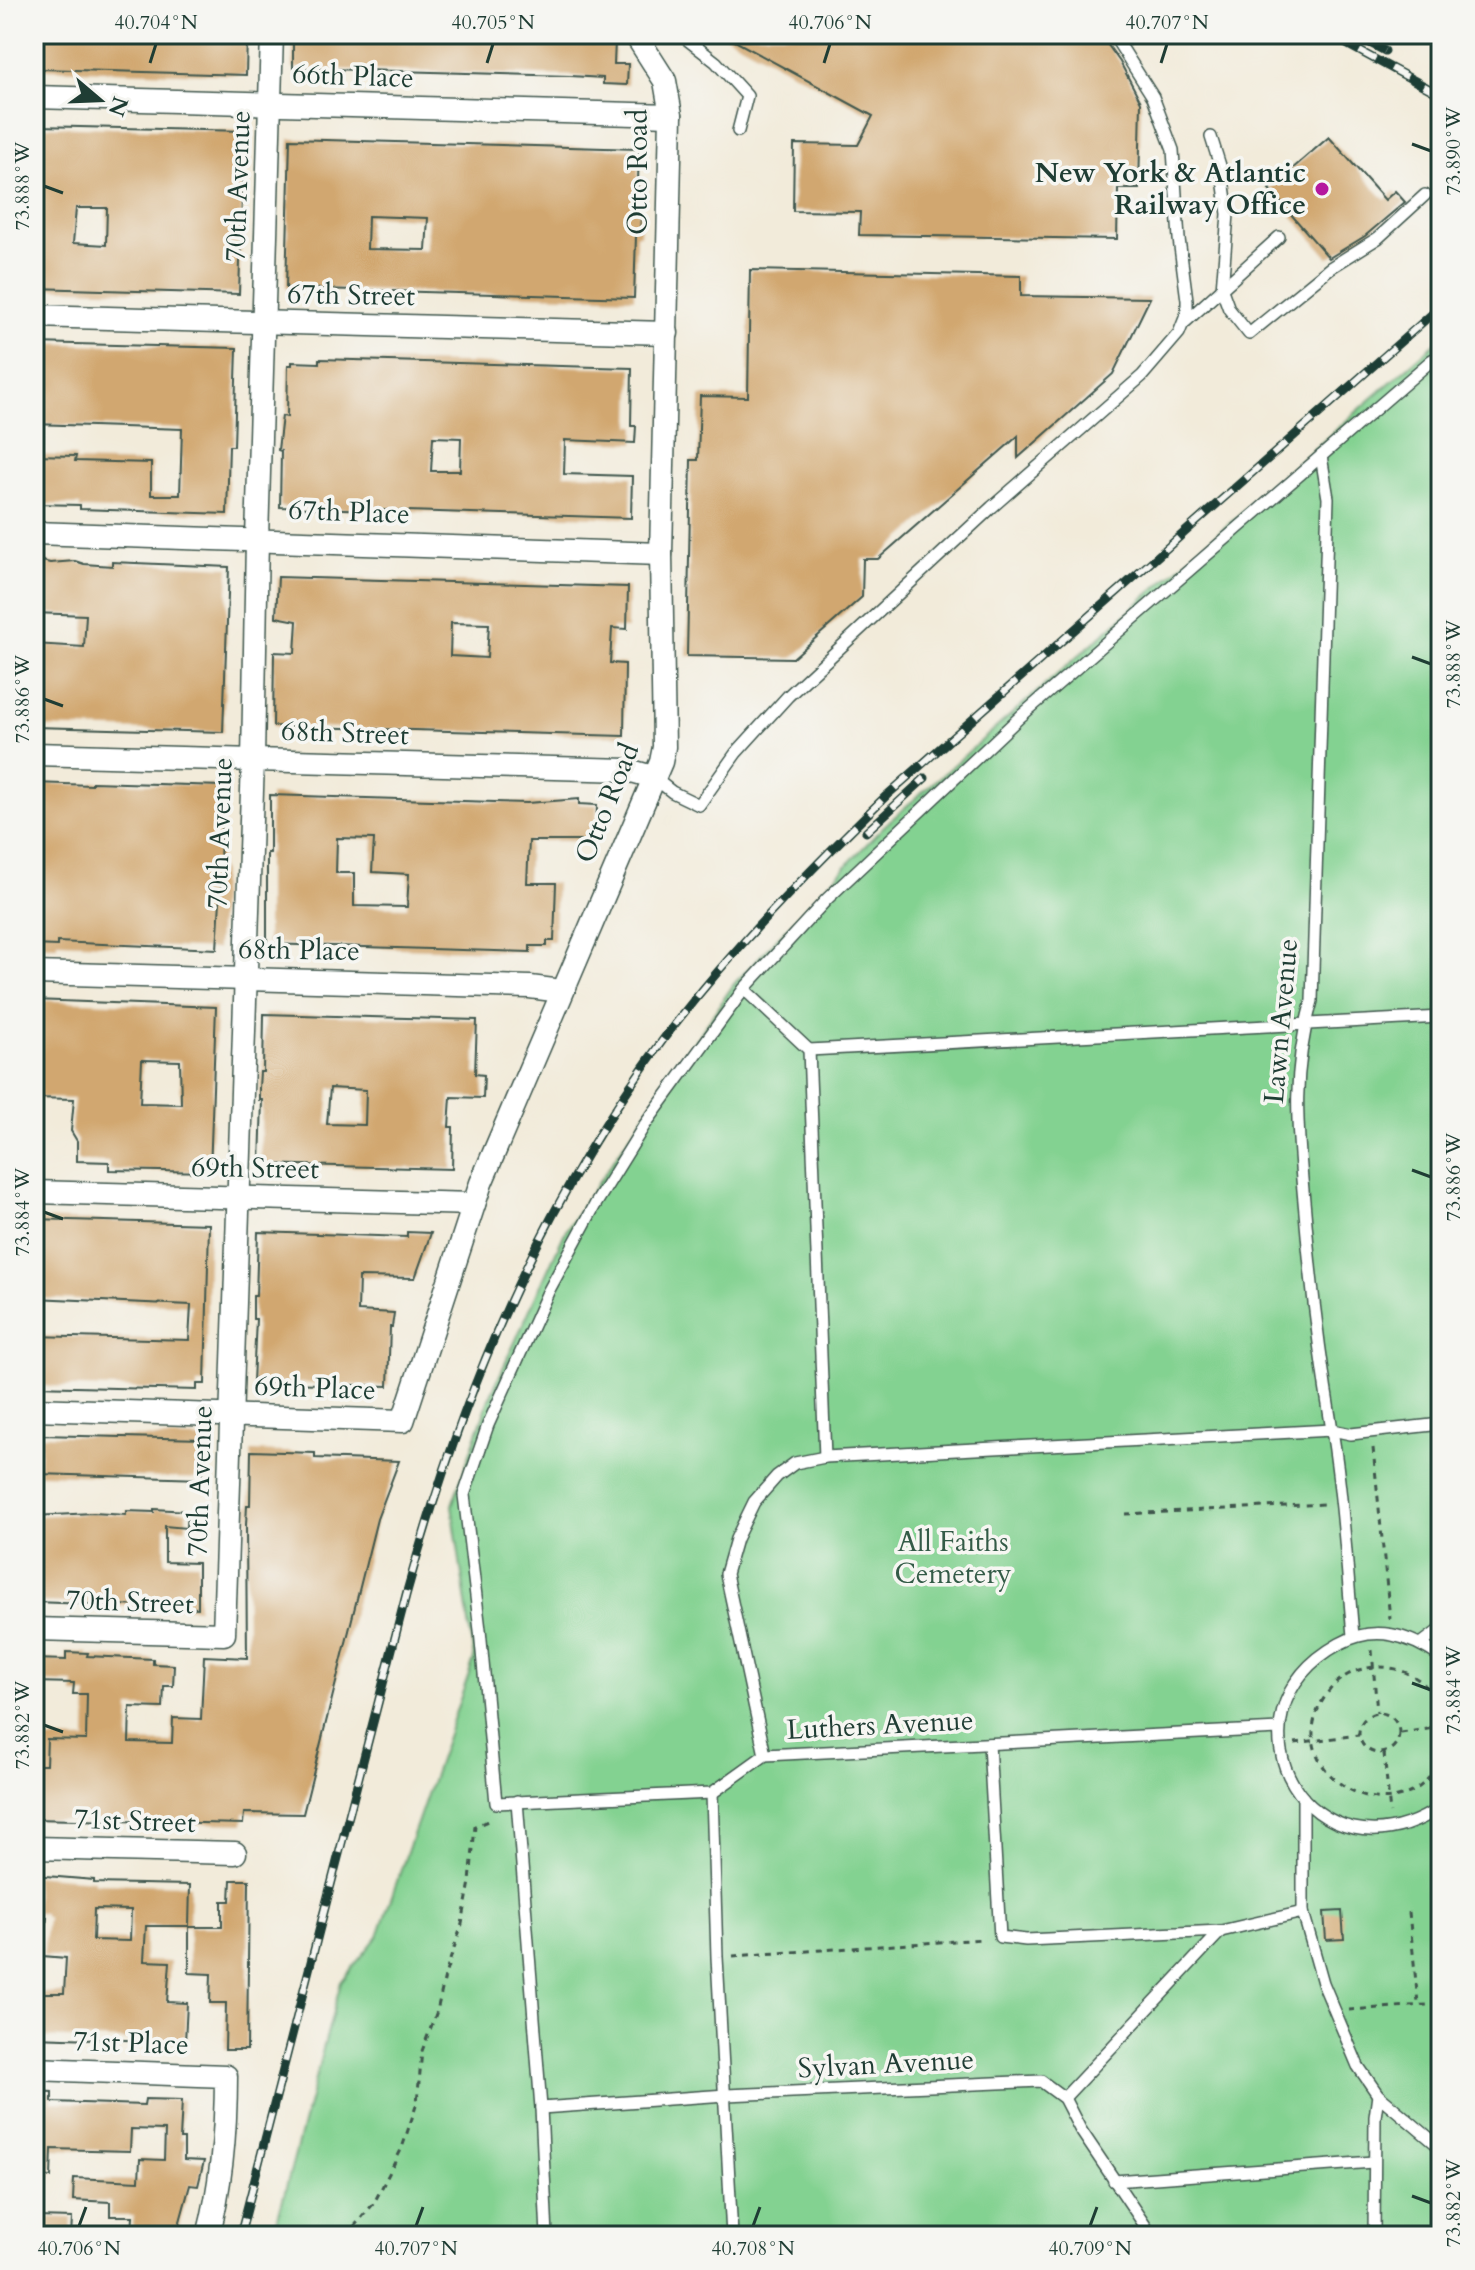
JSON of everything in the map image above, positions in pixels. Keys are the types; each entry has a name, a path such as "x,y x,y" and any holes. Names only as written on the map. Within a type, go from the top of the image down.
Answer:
{"street":[{"name":"70th Avenue","path":"224,1634 253,760 272,34"},
{"name":"Otto Road","path":"403,1421 474,1204 561,991 661,762 664,747 661,554 671,115 665,81 635,34"},
{"name":"66th Place","path":"34,97 671,115"},
{"name":"67th Street","path":"34,316 667,333"},
{"name":"67th Place","path":"34,533 661,554"},
{"name":"68th Street","path":"34,754 628,770 653,777"},
{"name":"68th Place","path":"34,973 245,977 537,987 561,991"},
{"name":"69th Street","path":"34,1192 474,1204"},
{"name":"69th Place","path":"34,1409 403,1421"},
{"name":"70th Street","path":"34,1629 224,1634"},
{"name":"71st Street","path":"34,1848 235,1853"},
{"name":"71st Place","path":"34,2069 226,2076 225,2142 217,2203 208,2236"}],"lane":[{"path":"680,34 716,62 747,96 738,131"},
{"path":"1113,34 1153,97 1173,150 1187,300 1184,324"},
{"path":"1211,137 1222,172 1228,214 1222,290 1229,309 1249,334 1330,268 1378,238 1425,195"},
{"path":"653,777 672,792 699,805 736,753 779,705 992,507 1142,376 1172,343 1184,324 1279,237"},
{"path":"732,2236 717,1957 712,1793 496,1803 464,1495 488,1425 548,1292 595,1205 644,1126 744,989 827,899 1021,716 1432,360 1441,356"},
{"name":"Lawn Avenue","path":"1321,456 1328,498 1312,1001 1297,1071 1296,1115 1310,1270 1332,1430 1353,1636"},
{"path":"744,989 809,1050 825,1457"},
{"path":"809,1050 1441,1017"},
{"path":"765,1755 726,1574 736,1539 754,1502 777,1476 795,1463 825,1457 1332,1430 1351,1434 1441,1424"},
{"path":"1421,1644 1441,1629"},
{"path":"1441,1657 1421,1644 1391,1633 1353,1636 1326,1651 1302,1672 1286,1699 1279,1729 1281,1754 1289,1778 1303,1798 1321,1815 1344,1826 1368,1831 1393,1830 1422,1820 1441,1807"},
{"name":"Luthers Avenue","path":"712,1793 765,1755 1279,1729"},
{"path":"989,1744 1000,1937 1026,1940 1221,1931 1303,1912"},
{"path":"1303,1798 1303,1912 1323,1983 1358,2066 1378,2095 1441,2148"},
{"path":"517,1801 541,2108 547,2236"},
{"path":"1152,2236 1080,2129 1064,2098 1221,1931"},
{"name":"Sylvan Avenue","path":"541,2108 726,2095 1041,2081 1064,2098"},
{"path":"1374,2236 1373,2162 1378,2095"},
{"path":"1114,2181 1373,2162"}],"path":[{"path":"1371,1432 1391,1633"},
{"path":"1125,1514 1340,1503"},
{"path":"1371,1647 1377,1713"},
{"path":"1441,1708 1422,1681 1390,1667 1373,1667 1345,1677 1333,1686 1317,1711 1314,1741 1323,1765 1339,1785 1354,1794 1371,1798 1408,1793 1425,1781 1441,1756"},
{"path":"1377,1713 1393,1718 1400,1733 1397,1743 1384,1753 1368,1750 1359,1735 1363,1720 1377,1713"},
{"path":"1400,1733 1441,1727"},
{"path":"1293,1753 1291,1742 1359,1735"},
{"path":"1384,1753 1391,1821"},
{"path":"346,2236 374,2203 402,2148 417,2103 422,2051 462,1924 470,1882 475,1826 488,1821 496,1803"},
{"path":"1409,1912 1419,2005"},
{"path":"717,1957 1000,1937"},
{"path":"1335,2011 1441,2004"}],"green space":[{"name":"All Faiths Cemetery","path":"1441,338 1441,2236 273,2236 341,1982 378,1936 474,1659 452,1505 489,1399 566,1230 734,984 883,827"}],"building":[{"path":"42,34 247,34 246,75 41,69"},
{"path":"293,34 601,36 601,40 615,41 614,64 628,64 627,85 603,84 603,78 571,76 293,68"},
{"path":"722,34 1100,34 1120,62 1141,102 1139,189 1118,189 1117,239 859,235 860,212 793,211 794,144 858,145 873,116"},
{"path":"39,126 244,131 239,294 34,288 34,190 37,190","holes":["76,208 107,208 106,245 73,243"]},
{"name":"New York & Atlantic Railway Office","path":"1329,137 1385,200 1395,191 1405,202 1365,236 1329,258 1269,189"},
{"path":"290,139 639,149 637,213 641,213 640,235 636,235 634,298 286,288","holes":["368,216 428,218 426,250 367,249"]},
{"path":"750,270 1021,276 1021,296 1150,298 1113,374 1018,458 1018,436 878,559 863,559 862,597 793,658 687,656 691,460 698,460 700,396 748,397"},
{"path":"34,343 237,348 234,446 229,446 227,514 80,509 80,505 34,504 34,455 76,456 75,461 151,463 151,495 180,495 182,429 34,424"},
{"path":"319,359 632,368 631,426 636,426 635,443 565,440 564,474 632,476 631,518 280,507 281,451 278,450 282,416 287,417 288,365 292,362 319,363","holes":["433,437 461,438 460,471 431,471"]},
{"path":"34,559 50,563 75,561 112,566 112,562 229,567 223,732 34,727 34,644 84,647 86,615 34,613"},
{"path":"278,577 628,587 627,629 612,628 610,663 625,664 624,736 273,726 274,652 295,653 297,621 276,617","holes":["451,623 489,624 487,658 450,656"]},
{"path":"92,782 222,786 222,869 217,949 57,942 57,946 34,945 34,783 92,785"},
{"path":"270,795 527,803 579,799 579,804 597,805 596,841 529,841 527,883 556,883 554,941 547,941 547,946 530,946 530,952 267,944 267,853 270,853","holes":["337,838 374,839 372,872 409,874 407,907 354,906 354,873 336,873"]},
{"path":"34,1000 216,1007 210,1172 109,1170 109,1162 77,1161 77,1141 71,1131 74,1099 34,1098","holes":["142,1060 180,1061 181,1104 140,1103"]},
{"path":"264,1014 477,1020 475,1074 484,1075 483,1098 451,1097 449,1127 453,1127 452,1169 260,1164 262,1100 259,1100 259,1088 260,1072 263,1072","holes":["330,1088 366,1090 365,1125 327,1124"]},
{"path":"34,1219 209,1224 205,1384 197,1384 197,1390 34,1386 34,1336 189,1340 191,1305 34,1298"},
{"path":"258,1232 407,1237 407,1232 431,1233 415,1278 359,1277 358,1311 394,1313 390,1327 388,1386 253,1382 256,1319 253,1319 253,1296 256,1296"},
{"path":"41,1435 203,1439 202,1479 39,1474"},
{"path":"251,1451 315,1453 315,1458 399,1461 377,1519 303,1814 244,1813 243,1824 34,1819 34,1765 46,1765 47,1739 86,1740 87,1694 73,1694 74,1683 34,1682 34,1659 66,1660 66,1652 153,1659 153,1664 174,1665 173,1686 164,1686 163,1708 130,1707 129,1742 172,1743 173,1718 201,1719 204,1656 247,1658 246,1525 247,1505 250,1505"},
{"path":"154,1509 187,1511 186,1528 165,1526 165,1562 198,1563 198,1608 34,1602 37,1534 34,1534 34,1516 126,1515 126,1511 154,1512"},
{"path":"34,1875 94,1880 94,1883 190,1885 189,1926 146,1926 144,1961 170,1962 167,2002 187,2003 185,2042 34,2037 34,1998 38,1998 38,1993 64,1993 66,1958 43,1956 47,1917 44,1913 37,1913","holes":["94,1909 131,1910 130,1941 93,1940"]},
{"path":"231,1880 249,1880 247,2050 225,2050 226,2003 210,2003 211,1974 189,1973 189,1927 222,1927 222,1901 230,1901"},
{"path":"1342,1911 1344,1939 1326,1940 1324,1912"},
{"path":"34,2091 52,2092 52,2102 144,2105 145,2099 182,2100 180,2139 184,2139 184,2160 204,2161 198,2186 190,2185 176,2236 132,2236 133,2216 110,2216 110,2202 73,2200 74,2178 139,2181 140,2159 164,2160 165,2130 131,2129 130,2151 52,2149 51,2177 34,2176"},
{"path":"37,2217 72,2218 71,2236 36,2236"}],"railway":[{"path":"1328,34 1441,95"},
{"path":"1353,34 1385,51"},
{"path":"240,2236 406,1595 452,1446 479,1374 542,1235 620,1101 716,973 799,883 886,796 1441,306"},
{"path":"866,832 925,778"}],"place":[{"name":"New York & Atlantic Railway Office","path":"1322,189"}]}
